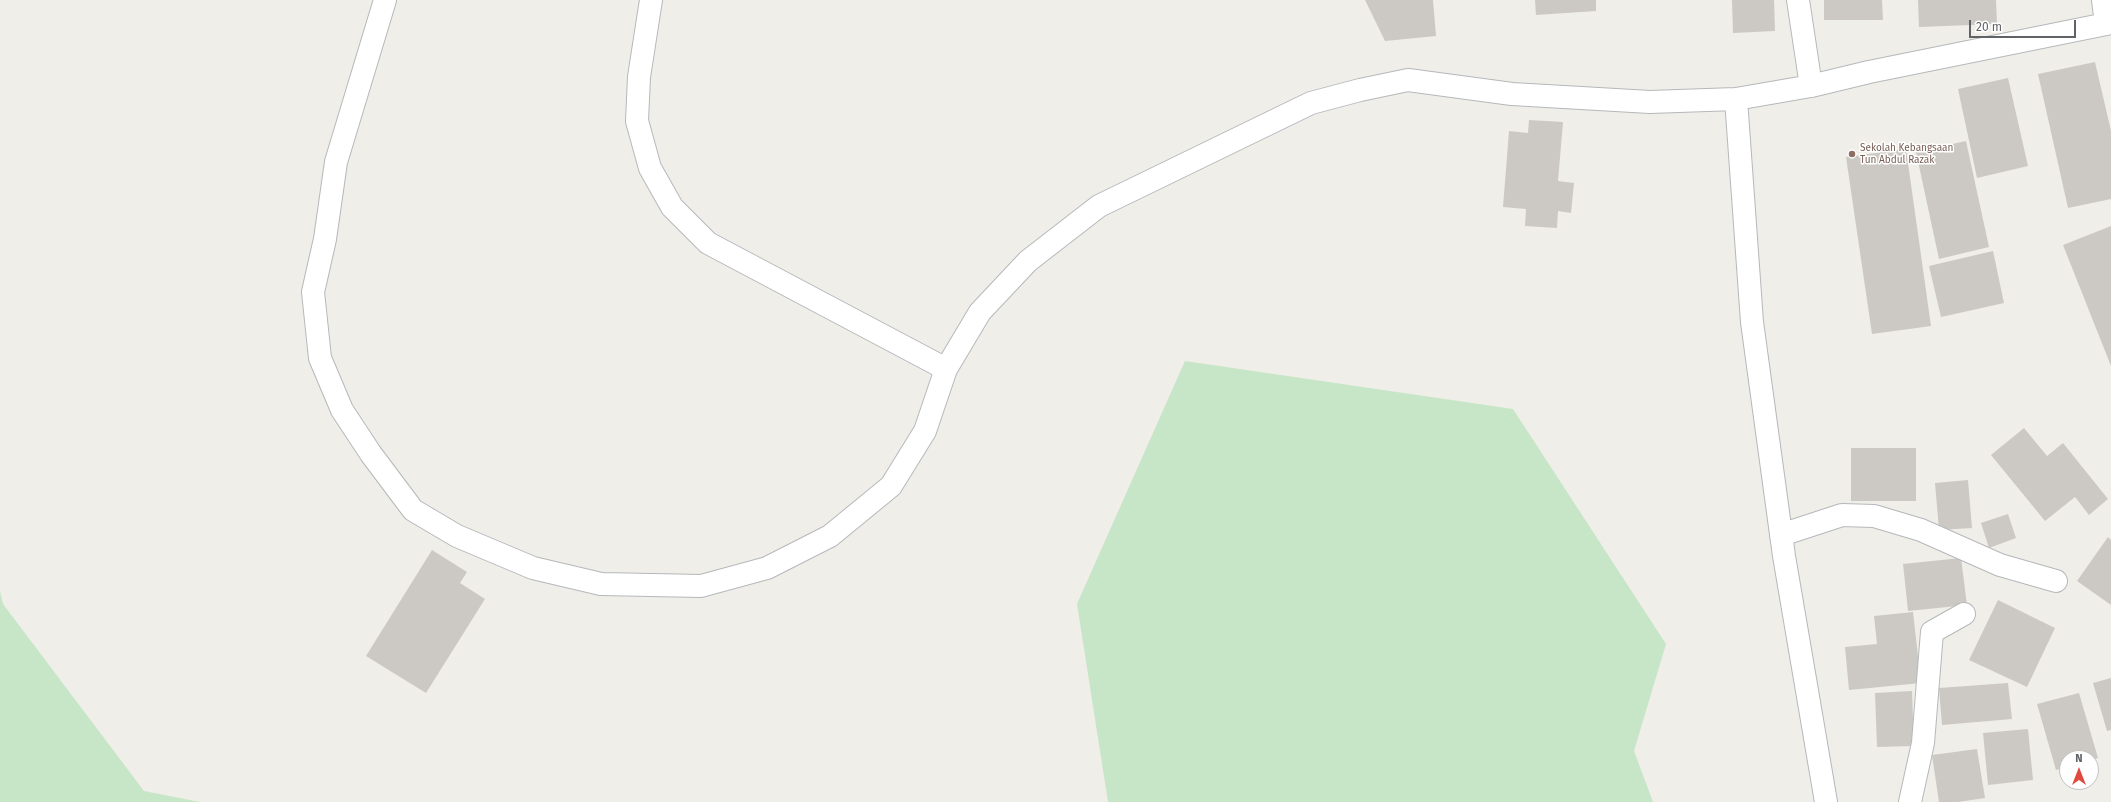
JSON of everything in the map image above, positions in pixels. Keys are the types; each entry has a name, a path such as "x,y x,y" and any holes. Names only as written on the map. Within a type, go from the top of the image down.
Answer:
{"street":[{"path":"384,0 336,162 325,239 313,292 320,358 342,410 371,454 413,510 457,536 533,568 601,584 702,586 767,568 830,536 890,486 925,431 946,369 980,312 1028,262 1098,206 1263,128 1311,103 1360,90 1408,80 1512,94 1650,102 1736,99 1812,86 1869,72 2108,24 2104,0"},
{"path":"651,0 639,77 638,121 650,168 672,207 708,243 946,369"},
{"path":"1798,0 1812,86"},
{"path":"1736,99 1752,322 1781,535 1826,802"},
{"path":"1781,535 1842,515 1874,516 1921,530 2000,565 2056,581"},
{"path":"1910,802 1924,743 1932,632 1964,614"}],"green space":[{"path":"1185,361 1513,409 1666,644 1634,751 1653,802 1108,802 1077,604"},
{"path":"0,591 3,604 144,791 200,802 0,802"}],"building":[{"path":"1365,0 1433,0 1436,36 1385,41"},
{"path":"1535,0 1596,0 1596,11 1536,15"},
{"path":"1732,0 1774,0 1775,31 1733,33"},
{"path":"1824,0 1882,0 1883,20 1824,20"},
{"path":"1918,0 1996,0 1997,24 1919,27"},
{"path":"2095,62 2111,131 2111,199 2068,208 2038,74"},
{"path":"2008,78 2028,166 1977,178 1958,89"},
{"path":"1529,120 1563,122 1558,181 1574,183 1571,213 1558,211 1557,228 1525,226 1526,209 1503,207 1509,131 1528,133"},
{"path":"1966,141 1989,247 1939,259 1916,152"},
{"path":"1906,149 1931,326 1872,334 1846,157"},
{"path":"2111,226 2111,366 2063,245"},
{"path":"1993,251 2004,303 1941,317 1929,266"},
{"path":"2024,428 2047,456 2063,443 2108,499 2089,515 2075,497 2045,521 1991,455"},
{"path":"1851,448 1916,448 1916,501 1851,501"},
{"path":"1968,480 1972,528 1939,530 1935,483"},
{"path":"2008,514 2016,538 1989,548 1981,523"},
{"path":"2108,537 2111,540 2111,605 2077,581"},
{"path":"432,550 467,572 460,583 485,599 426,693 366,656"},
{"path":"1961,558 1967,605 1908,611 1903,564"},
{"path":"1998,600 2055,628 2027,687 1969,660"},
{"path":"1913,612 1921,683 1849,690 1845,647 1877,644 1874,616"},
{"path":"2111,678 2111,730 2107,731 2093,683"},
{"path":"2008,683 2012,719 1942,725 1939,688"},
{"path":"1912,691 1914,746 1877,747 1875,693"},
{"path":"2079,693 2096,750 2059,750 2059,769 2056,770 2037,704"},
{"path":"2028,729 2033,780 1988,785 1983,733"},
{"path":"1977,749 1985,798 1958,802 1939,802 1932,755"}],"place":[{"name":"Sekolah Kebangsaan Tun Abdul Razak","path":"1852,154"}]}
